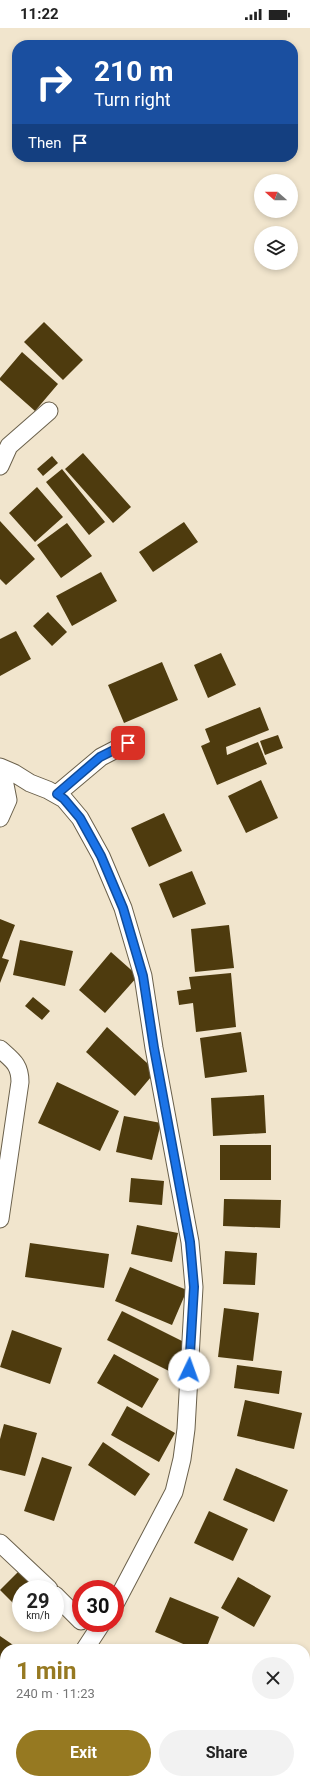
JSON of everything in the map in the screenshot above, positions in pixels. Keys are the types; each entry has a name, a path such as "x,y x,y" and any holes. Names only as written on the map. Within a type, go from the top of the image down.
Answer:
{"street":[{"path":"0,466 9,446 49,411"},
{"path":"57,794 100,757 128,743"},
{"path":"1,768 14,773 30,783 57,794 64,799 80,818 101,856 123,908 143,976 154,1048 190,1242 194,1287 186,1428 182,1459 174,1492 124,1587"},
{"path":"1,768 8,800"},
{"path":"0,818 8,800 30,783"},
{"path":"0,1049 16,1064 20,1072 20,1082 0,1219"},
{"path":"0,1543 39,1580"},
{"path":"64,1603 72,1610"},
{"path":"86,1644 89,1632"}],"building":[{"path":"44,322 83,360 63,380 24,342"},
{"path":"22,352 58,384 35,411 0,380 0,378"},
{"path":"83,453 131,507 113,523 65,469"},
{"path":"52,456 58,463 43,476 37,469"},
{"path":"62,469 105,522 89,535 46,482"},
{"path":"37,487 63,517 35,542 9,513"},
{"path":"0,521 35,559 6,585 0,579"},
{"path":"184,522 198,542 153,572 139,552"},
{"path":"67,523 92,556 61,578 37,545"},
{"path":"101,572 117,601 72,626 56,596"},
{"path":"48,612 67,632 52,646 33,626"},
{"path":"16,631 31,659 0,676 0,639"},
{"path":"221,653 236,685 208,698 194,665"},
{"path":"162,662 178,700 124,723 108,685"},
{"path":"260,707 269,730 226,747 227,755 258,742 267,764 217,785 201,746 210,742 205,729"},
{"path":"278,735 283,748 265,755 260,741"},
{"path":"261,780 278,818 246,833 228,796"},
{"path":"164,813 182,851 149,867 131,828"},
{"path":"192,871 206,904 173,918 159,884"},
{"path":"0,919 15,925 2,958 9,960 0,983"},
{"path":"229,925 234,968 195,972 191,929"},
{"path":"20,940 73,951 65,986 13,975"},
{"path":"111,952 138,976 105,1013 79,990"},
{"path":"231,973 236,1027 196,1032 193,1003 179,1005 177,991 191,989 189,977"},
{"path":"33,997 50,1011 42,1020 25,1006"},
{"path":"107,1027 156,1071 135,1096 86,1052"},
{"path":"241,1032 247,1072 205,1078 200,1038"},
{"path":"57,1082 119,1111 100,1151 38,1123"},
{"path":"264,1095 266,1133 213,1136 211,1098"},
{"path":"124,1116 161,1123 152,1160 116,1152"},
{"path":"220,1145 271,1145 271,1180 220,1180"},
{"path":"131,1178 164,1181 162,1205 129,1202"},
{"path":"224,1199 281,1200 280,1228 223,1226"},
{"path":"137,1225 178,1233 172,1262 131,1254"},
{"path":"30,1243 109,1254 104,1288 25,1277"},
{"path":"225,1251 257,1253 255,1285 223,1284"},
{"path":"130,1267 187,1290 172,1325 115,1301"},
{"path":"224,1308 259,1313 253,1361 218,1357"},
{"path":"122,1311 188,1344 173,1373 107,1340"},
{"path":"12,1330 62,1348 50,1384 0,1367"},
{"path":"114,1354 159,1379 142,1408 97,1383"},
{"path":"237,1365 282,1371 279,1394 234,1388"},
{"path":"245,1400 302,1413 294,1449 237,1436"},
{"path":"127,1406 175,1433 159,1462 111,1435"},
{"path":"4,1424 37,1433 25,1476 0,1470 0,1439"},
{"path":"103,1442 150,1474 135,1496 88,1465"},
{"path":"42,1457 72,1467 54,1521 24,1511"},
{"path":"236,1468 288,1490 274,1522 223,1500"},
{"path":"209,1511 248,1529 233,1561 194,1543"},
{"path":"19,1571 28,1580 12,1580 12,1602 0,1590"},
{"path":"238,1577 271,1596 254,1627 221,1608"},
{"path":"170,1597 219,1617 208,1644 183,1644 155,1632"},
{"path":"0,1636 12,1644 0,1644"}],"route":[{"path":"128,743 115,748 100,757 57,794 64,799 80,818 101,856 123,908 143,976 154,1048 190,1242 194,1287 189,1370"}]}
